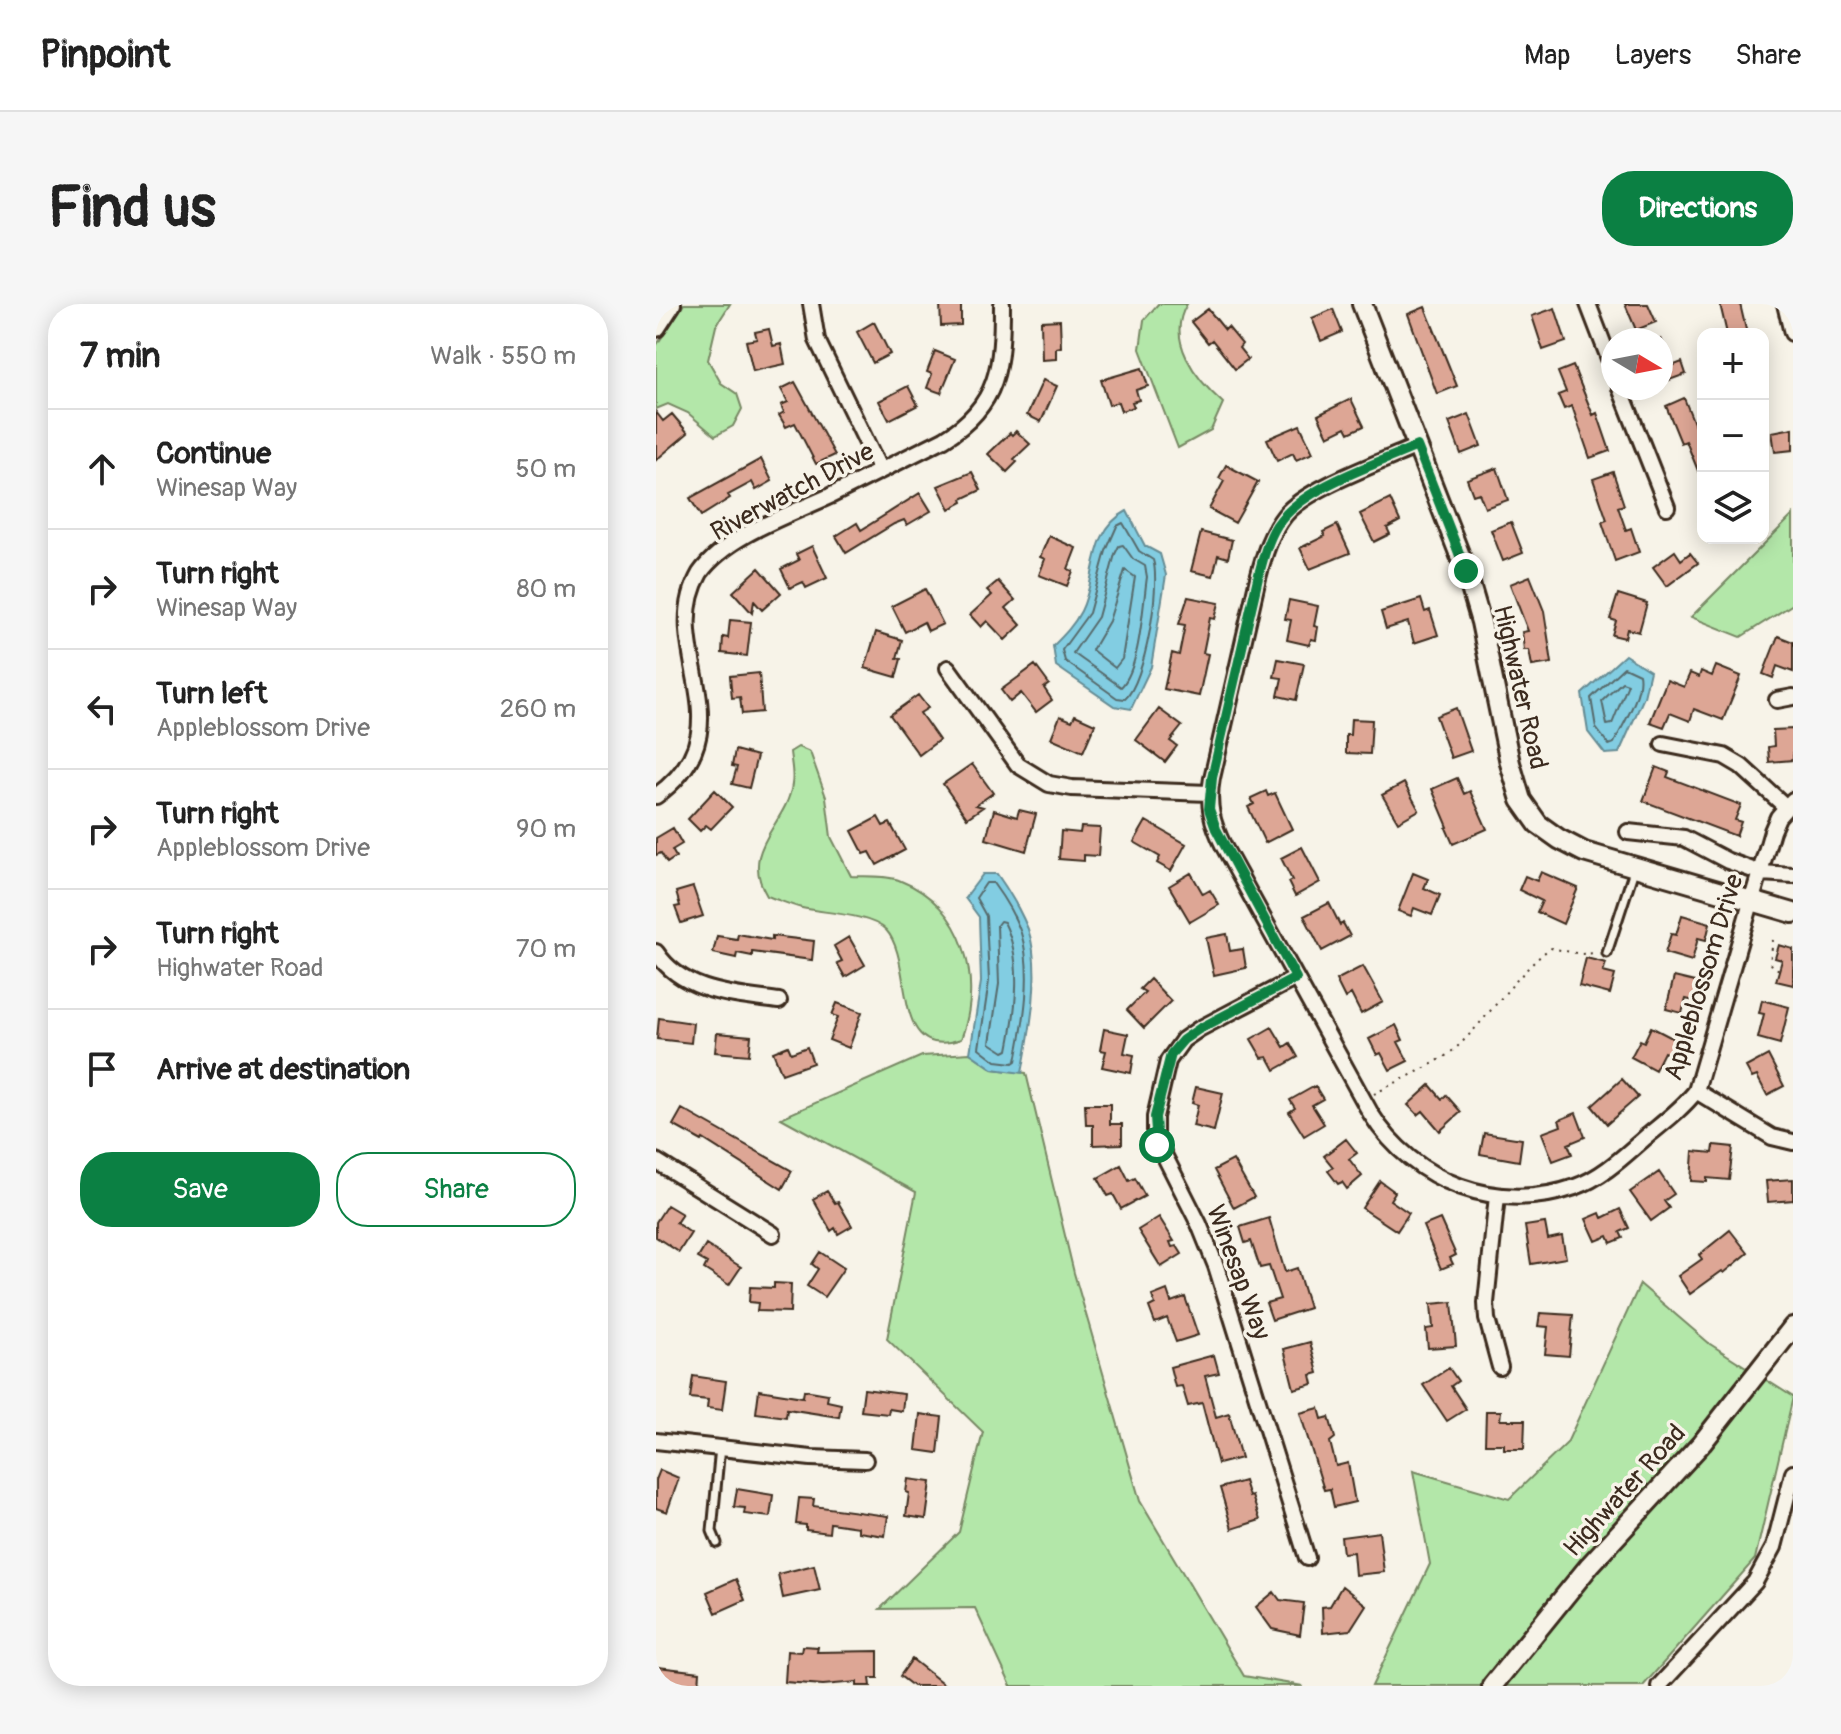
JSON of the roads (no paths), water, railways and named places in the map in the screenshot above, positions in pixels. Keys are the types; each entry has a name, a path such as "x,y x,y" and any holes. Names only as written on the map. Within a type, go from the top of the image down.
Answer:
{"street":[{"path":"656,327 671,304"},
{"path":"811,304 817,340 880,470"},
{"name":"Riverwatch Drive","path":"656,796 670,786 686,764 697,739 699,713 682,631 686,603 701,572 732,543 944,439 966,425 977,413 994,383 1000,365 1002,304"},
{"name":"Highwater Road","path":"1362,304 1461,558 1481,622 1510,763 1521,800 1538,824 1584,852 1793,913"},
{"path":"1588,304 1601,338"},
{"path":"1785,304 1792,333"},
{"path":"1625,400 1667,507"},
{"name":"Appleblossom Drive","path":"1417,446 1323,489 1287,512 1276,528 1266,547 1209,793 1209,809 1216,829 1296,978 1380,1129 1407,1158 1447,1182 1471,1191 1497,1196 1549,1194 1578,1186 1609,1169 1672,1115 1696,1091 1772,831 1789,804"},
{"path":"948,668 1018,765 1049,784 1072,788 1209,793"},
{"path":"1777,700 1793,697"},
{"path":"1663,744 1724,756 1789,804"},
{"path":"1628,832 1684,838 1728,861 1761,873 1793,875"},
{"path":"656,952 683,979 706,989 779,1001"},
{"name":"Winesap Way","path":"1296,978 1183,1040 1168,1061 1155,1117 1155,1137 1199,1224 1216,1266 1307,1558"},
{"path":"1696,1091 1772,1137 1793,1142"},
{"path":"656,1161 773,1234"},
{"path":"1497,1196 1486,1303 1487,1319 1500,1367"},
{"name":"Highwater Road","path":"1492,1686 1590,1565 1702,1443 1793,1327"},
{"path":"656,1441 811,1458 865,1460"},
{"path":"1659,1686 1755,1582 1774,1547 1793,1473"}],"lane":[{"path":"1607,953 1635,867"},
{"path":"717,1543 712,1531 720,1447"}],"water":[{"path":"1127,511 1145,546 1160,554 1166,575 1151,667 1131,709 1114,706 1056,666 1053,646 1081,611 1106,530"},
{"path":"1625,655 1650,671 1644,697 1619,753 1605,754 1588,732 1582,694"},
{"path":"983,874 997,874 1028,929 1032,945 1033,1001 1022,1073 993,1069 970,1053 981,982 979,917 965,898"}]}
